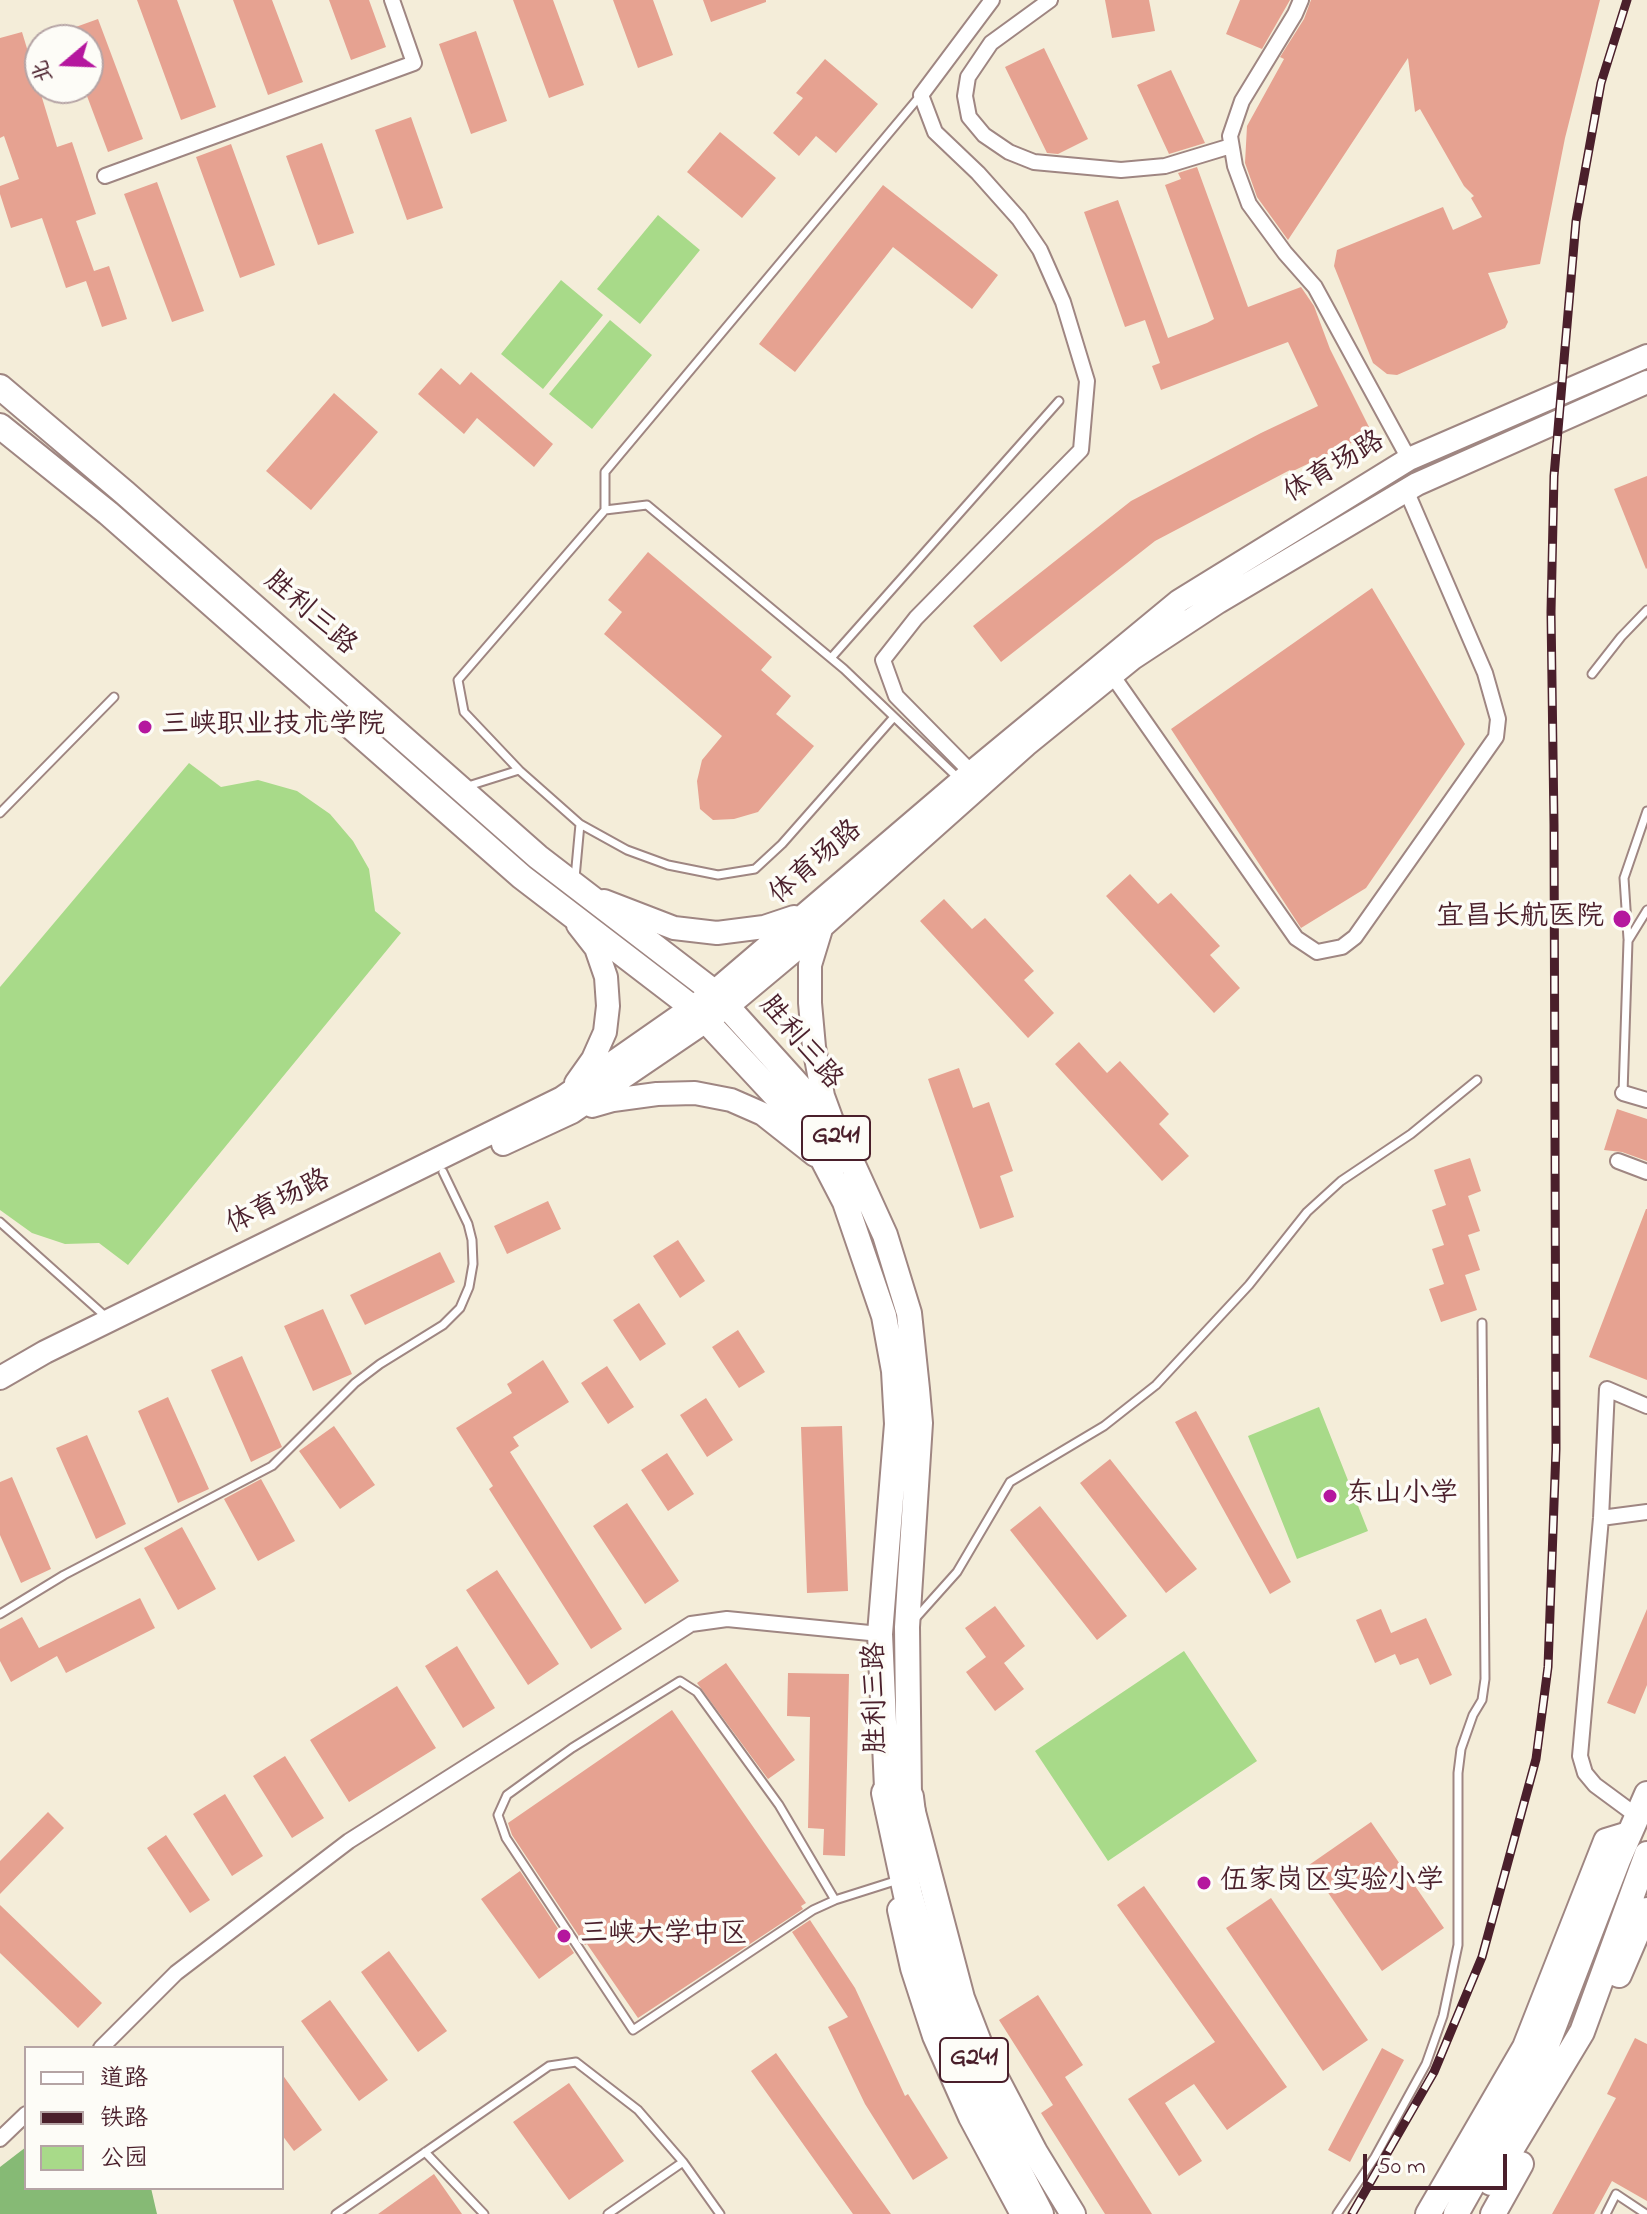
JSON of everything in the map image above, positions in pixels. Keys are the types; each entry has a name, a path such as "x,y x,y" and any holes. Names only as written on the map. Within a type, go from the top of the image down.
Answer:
{"highway":[{"name":"G241","path":"898,1795 908,1890 942,2010 963,2065 994,2131 1039,2214"},
{"name":"G241","path":"908,1890 974,2060 1004,2122 1056,2214"}],"main road":[{"name":"体育场路","path":"814,920 966,776 1179,601 1409,459 1647,356"},
{"name":"体育场路","path":"0,1392 59,1359 443,1172 567,1105 721,999 1112,675 1218,602 1406,490 1647,382"},
{"name":"胜利三路","path":"0,387 538,857 721,999 808,1096 834,1157 845,1202 884,1316 894,1371 897,1424 880,1634 898,1795 978,2041 1013,2113 1073,2214"},
{"name":"胜利三路","path":"0,426 108,513 510,866 699,1014 834,1157 854,1167 885,1235 909,1313 920,1423 898,1795"},
{"path":"580,888 645,919 674,928 717,933 814,920 810,965 814,1047 834,1157"},
{"path":"567,1105 605,1032 608,1006 606,977 596,948 568,912"},
{"path":"567,1105 657,1094 695,1093 731,1100 763,1114 834,1157"},
{"name":"体育场路","path":"0,1378 110,1320 567,1105"},
{"path":"1456,2214 1538,2068 1618,1860 1647,1794"},
{"path":"1428,2214 1525,2047 1606,1841 1633,1825"},
{"path":"1472,2214 1582,2032 1646,1857"},
{"name":"G241","path":"908,1890 913,1968 935,2036 971,2117 1023,2214"},
{"path":"1493,2214 1594,2034 1647,1910"}],"street":[{"path":"105,176 414,63 392,0"},
{"path":"966,776 896,696 883,660 916,618 1081,450 1087,381 1063,302 1040,250 1019,219 978,173 935,132 921,95 992,0"},
{"path":"1050,0 991,43 968,77 965,96 969,117 984,135 1009,152 1034,162 1121,170 1165,166 1231,146"},
{"path":"1301,0 1242,101 1230,136 1235,166 1249,204 1315,287 1409,459"},
{"path":"1112,675 1296,938 1317,952 1342,947 1364,925 1496,737 1498,719 1494,697 1406,490"},
{"path":"1623,1093 1647,1100"},
{"path":"1618,1161 1647,1172"},
{"path":"1633,1825 1585,1773 1580,1756 1601,1518 1607,1389 1647,1406"},
{"path":"1601,1518 1647,1512"},
{"path":"103,2046 176,1973 349,1841 691,1624 727,1619 880,1634"},
{"path":"0,2139 24,2116"}],"lane":[{"path":"894,717 782,844 755,869 718,875 668,865 627,850 580,824 519,770 464,712 458,680 605,510 605,472 921,95"},
{"path":"831,658 1059,401"},
{"path":"605,510 647,505 831,658 894,717 966,776"},
{"path":"1592,674 1647,610"},
{"path":"0,813 114,697"},
{"path":"461,788 519,770"},
{"path":"1623,1093 1628,941 1624,878 1647,811"},
{"path":"580,824 580,888"},
{"path":"1628,941 1647,910"},
{"path":"907,1627 957,1572 1010,1482 1104,1426 1156,1385 1249,1285 1307,1212 1341,1181 1411,1134 1477,1080"},
{"path":"0,1614 64,1575 272,1466 355,1383 443,1325 460,1308 469,1287 473,1264 468,1224 443,1172"},
{"path":"0,1222 110,1320"},
{"path":"1337,2214 1375,2157 1426,2064 1443,2016 1458,1945 1458,1773 1461,1749 1482,1700 1485,1679 1482,1323"},
{"path":"835,1900 779,1805 697,1692 680,1681 572,1748 507,1795 498,1815 506,1838 633,2030 813,1910 835,1900 908,1890"},
{"path":"336,2214 549,2066 576,2062 638,2110 683,2162 720,2214"},
{"path":"425,2152 484,2214"},
{"path":"608,2214 683,2162"},
{"path":"1606,2214 1616,2194 1646,2214"}],"green space":[{"path":"658,215 700,250 640,324 597,289"},
{"path":"561,280 603,315 543,389 501,354"},
{"path":"610,320 652,355 592,429 549,394"},
{"path":"189,763 221,787 258,780 297,791 330,814 353,841 369,869 375,911 401,933 128,1265 99,1243 65,1244 32,1233 0,1210 0,987"},
{"path":"1319,1407 1368,1531 1297,1559 1248,1436"},
{"path":"1184,1651 1257,1761 1108,1861 1035,1751"},
{"path":"24,2149 24,2190 151,2190 157,2214 0,2214 0,2167"}],"building":[{"path":"137,0 177,0 216,107 181,120"},
{"path":"233,0 272,0 303,82 268,95"},
{"path":"329,0 369,0 386,47 351,60"},
{"path":"513,0 553,0 584,85 549,98"},
{"path":"613,0 653,0 673,55 638,68"},
{"path":"703,0 766,0 766,2 711,22"},
{"path":"1105,0 1149,0 1155,31 1112,38"},
{"path":"1240,0 1290,0 1262,49 1226,34"},
{"path":"1311,0 1600,0 1565,138 1540,264 1488,273 1508,322 1505,328 1397,375 1387,374 1373,363 1334,266 1337,250 1443,207 1453,230 1482,217 1471,198 1474,196 1464,186 1420,109 1415,112 1408,58 1288,240 1257,197 1245,163 1247,126 1284,59 1280,57 1304,19"},
{"path":"476,31 507,121 471,134 439,44"},
{"path":"22,32 24,104 44,104 57,147 72,142 96,214 76,221 94,271 109,266 127,319 102,327 86,281 66,288 42,218 11,228 0,186 19,179 4,136 0,138 0,38"},
{"path":"104,35 143,139 108,152 90,104 104,104"},
{"path":"1044,48 1088,139 1058,154 1047,153 1005,67"},
{"path":"825,59 878,104 836,153 816,136 799,156 773,133 803,98 796,93"},
{"path":"1171,70 1205,143 1169,154 1137,85"},
{"path":"411,117 443,208 407,220 375,130"},
{"path":"720,132 776,178 742,218 687,172"},
{"path":"322,143 354,233 318,245 286,156"},
{"path":"231,144 275,265 240,278 196,157"},
{"path":"1197,167 1248,307 1301,287 1314,306 1330,349 1372,433 1290,470 1155,541 1001,662 973,626 1131,501 1318,406 1288,342 1161,390 1152,366 1160,363 1145,320 1125,327 1084,212 1118,200 1168,338 1207,323 1214,319 1165,185 1181,179 1178,173"},
{"path":"157,182 204,311 172,322 124,194"},
{"path":"883,185 998,275 972,309 893,247 795,372 759,344"},
{"path":"441,368 460,385 471,372 553,444 534,467 477,418 464,434 418,394"},
{"path":"334,393 378,432 311,510 266,471"},
{"path":"1647,476 1647,568 1646,569 1614,489"},
{"path":"648,552 772,657 761,670 791,696 776,714 814,746 758,812 734,819 713,820 700,809 697,781 702,760 722,736 604,634 622,612 608,600"},
{"path":"1372,588 1465,744 1366,888 1301,928 1171,729"},
{"path":"1130,874 1158,904 1171,893 1220,946 1210,955 1240,988 1214,1013 1106,896"},
{"path":"944,899 972,929 985,918 1034,971 1024,980 1054,1013 1028,1038 920,921"},
{"path":"1079,1042 1107,1073 1120,1061 1169,1114 1159,1124 1189,1156 1162,1181 1055,1064"},
{"path":"959,1068 973,1108 989,1102 1013,1171 1000,1176 1014,1217 980,1229 928,1079"},
{"path":"1617,1109 1647,1119 1647,1161 1622,1152 1604,1150"},
{"path":"1470,1158 1481,1191 1468,1196 1480,1231 1468,1235 1480,1270 1465,1275 1477,1310 1441,1322 1429,1289 1444,1284 1432,1249 1444,1245 1432,1210 1446,1205 1434,1170"},
{"path":"548,1201 561,1229 507,1254 494,1226"},
{"path":"1647,1209 1647,1380 1589,1357"},
{"path":"678,1240 705,1281 680,1298 653,1256"},
{"path":"440,1252 455,1282 365,1325 350,1295"},
{"path":"639,1303 666,1344 640,1361 613,1320"},
{"path":"323,1309 352,1374 313,1391 284,1326"},
{"path":"738,1330 765,1372 739,1388 712,1347"},
{"path":"242,1356 282,1447 251,1462 211,1370"},
{"path":"543,1360 569,1402 513,1437 519,1446 510,1452 622,1629 591,1649 489,1489 493,1486 456,1428 512,1393 507,1384"},
{"path":"607,1366 634,1407 608,1424 581,1383"},
{"path":"168,1397 209,1489 178,1503 138,1411"},
{"path":"706,1398 733,1440 707,1457 680,1415"},
{"path":"1196,1411 1291,1582 1270,1594 1175,1422"},
{"path":"334,1426 375,1485 340,1509 299,1451"},
{"path":"842,1426 848,1591 807,1593 801,1427"},
{"path":"87,1435 126,1524 96,1539 56,1448"},
{"path":"667,1453 694,1494 668,1511 641,1470"},
{"path":"1110,1459 1197,1569 1166,1593 1080,1483"},
{"path":"12,1477 51,1569 21,1583 0,1535 0,1482"},
{"path":"261,1479 295,1541 258,1561 224,1499"},
{"path":"627,1503 679,1581 645,1604 593,1526"},
{"path":"1040,1506 1127,1616 1097,1640 1010,1530"},
{"path":"182,1527 216,1589 178,1610 144,1548"},
{"path":"497,1570 559,1664 528,1685 466,1590"},
{"path":"140,1598 155,1628 66,1673 57,1656 11,1682 0,1661 0,1629 22,1617 39,1648"},
{"path":"995,1606 1025,1646 1004,1663 1024,1689 995,1711 966,1672 986,1657 965,1628"},
{"path":"1381,1609 1391,1633 1426,1618 1452,1675 1430,1685 1418,1658 1400,1665 1395,1654 1375,1663 1356,1620"},
{"path":"1647,1609 1647,1685 1635,1714 1607,1703"},
{"path":"457,1646 495,1708 463,1728 425,1666"},
{"path":"726,1663 795,1760 768,1779 697,1683"},
{"path":"788,1673 849,1674 845,1856 823,1855 824,1829 808,1828 810,1717 787,1716"},
{"path":"397,1686 436,1748 349,1802 310,1740"},
{"path":"672,1710 806,1903 801,1906 803,1909 638,2018 585,1945 512,1835 508,1823"},
{"path":"285,1756 324,1818 292,1838 253,1776"},
{"path":"225,1794 263,1856 232,1876 193,1814"},
{"path":"48,1812 64,1828 0,1894 0,1861"},
{"path":"1371,1822 1444,1928 1382,1971 1309,1865"},
{"path":"166,1835 210,1900 190,1913 147,1848"},
{"path":"520,1871 574,1953 539,1979 481,1899"},
{"path":"1144,1886 1287,2087 1227,2130 1194,2084 1165,2103 1202,2161 1179,2176 1128,2099 1215,2042 1117,1905"},
{"path":"1271,1898 1368,2040 1323,2071 1226,1928"},
{"path":"0,1905 102,2003 78,2028 0,1953"},
{"path":"810,1920 855,1988 905,2096 908,2094 948,2158 913,2180 865,2104 828,2027 848,2017 792,1932"},
{"path":"389,1951 447,2031 418,2052 361,1972"},
{"path":"1038,1995 1083,2065 1065,2077 1152,2214 1105,2214 1041,2113 1053,2105 999,2020"},
{"path":"330,2000 388,2080 359,2101 301,2021"},
{"path":"1635,2038 1647,2044 1647,2201 1612,2181 1594,2214 1552,2214 1616,2098 1607,2094"},
{"path":"1382,2048 1404,2060 1350,2162 1328,2150"},
{"path":"776,2053 891,2214 853,2214 751,2071"},
{"path":"284,2077 322,2130 294,2151 284,2138"},
{"path":"569,2083 624,2161 569,2200 513,2122"},
{"path":"434,2174 462,2214 378,2214"}],"railway":[{"path":"1352,2214 1434,2072 1482,1957 1536,1759 1548,1667 1556,1449 1551,612 1554,476 1576,221 1601,83 1627,0"}],"place":[{"name":"三峡职业技术学院","path":"145,727"},
{"name":"宜昌长航医院","path":"1622,919"},
{"name":"东山小学","path":"1330,1496"},
{"name":"伍家岗区实验小学","path":"1204,1883"},
{"name":"三峡大学中区","path":"564,1936"}]}
